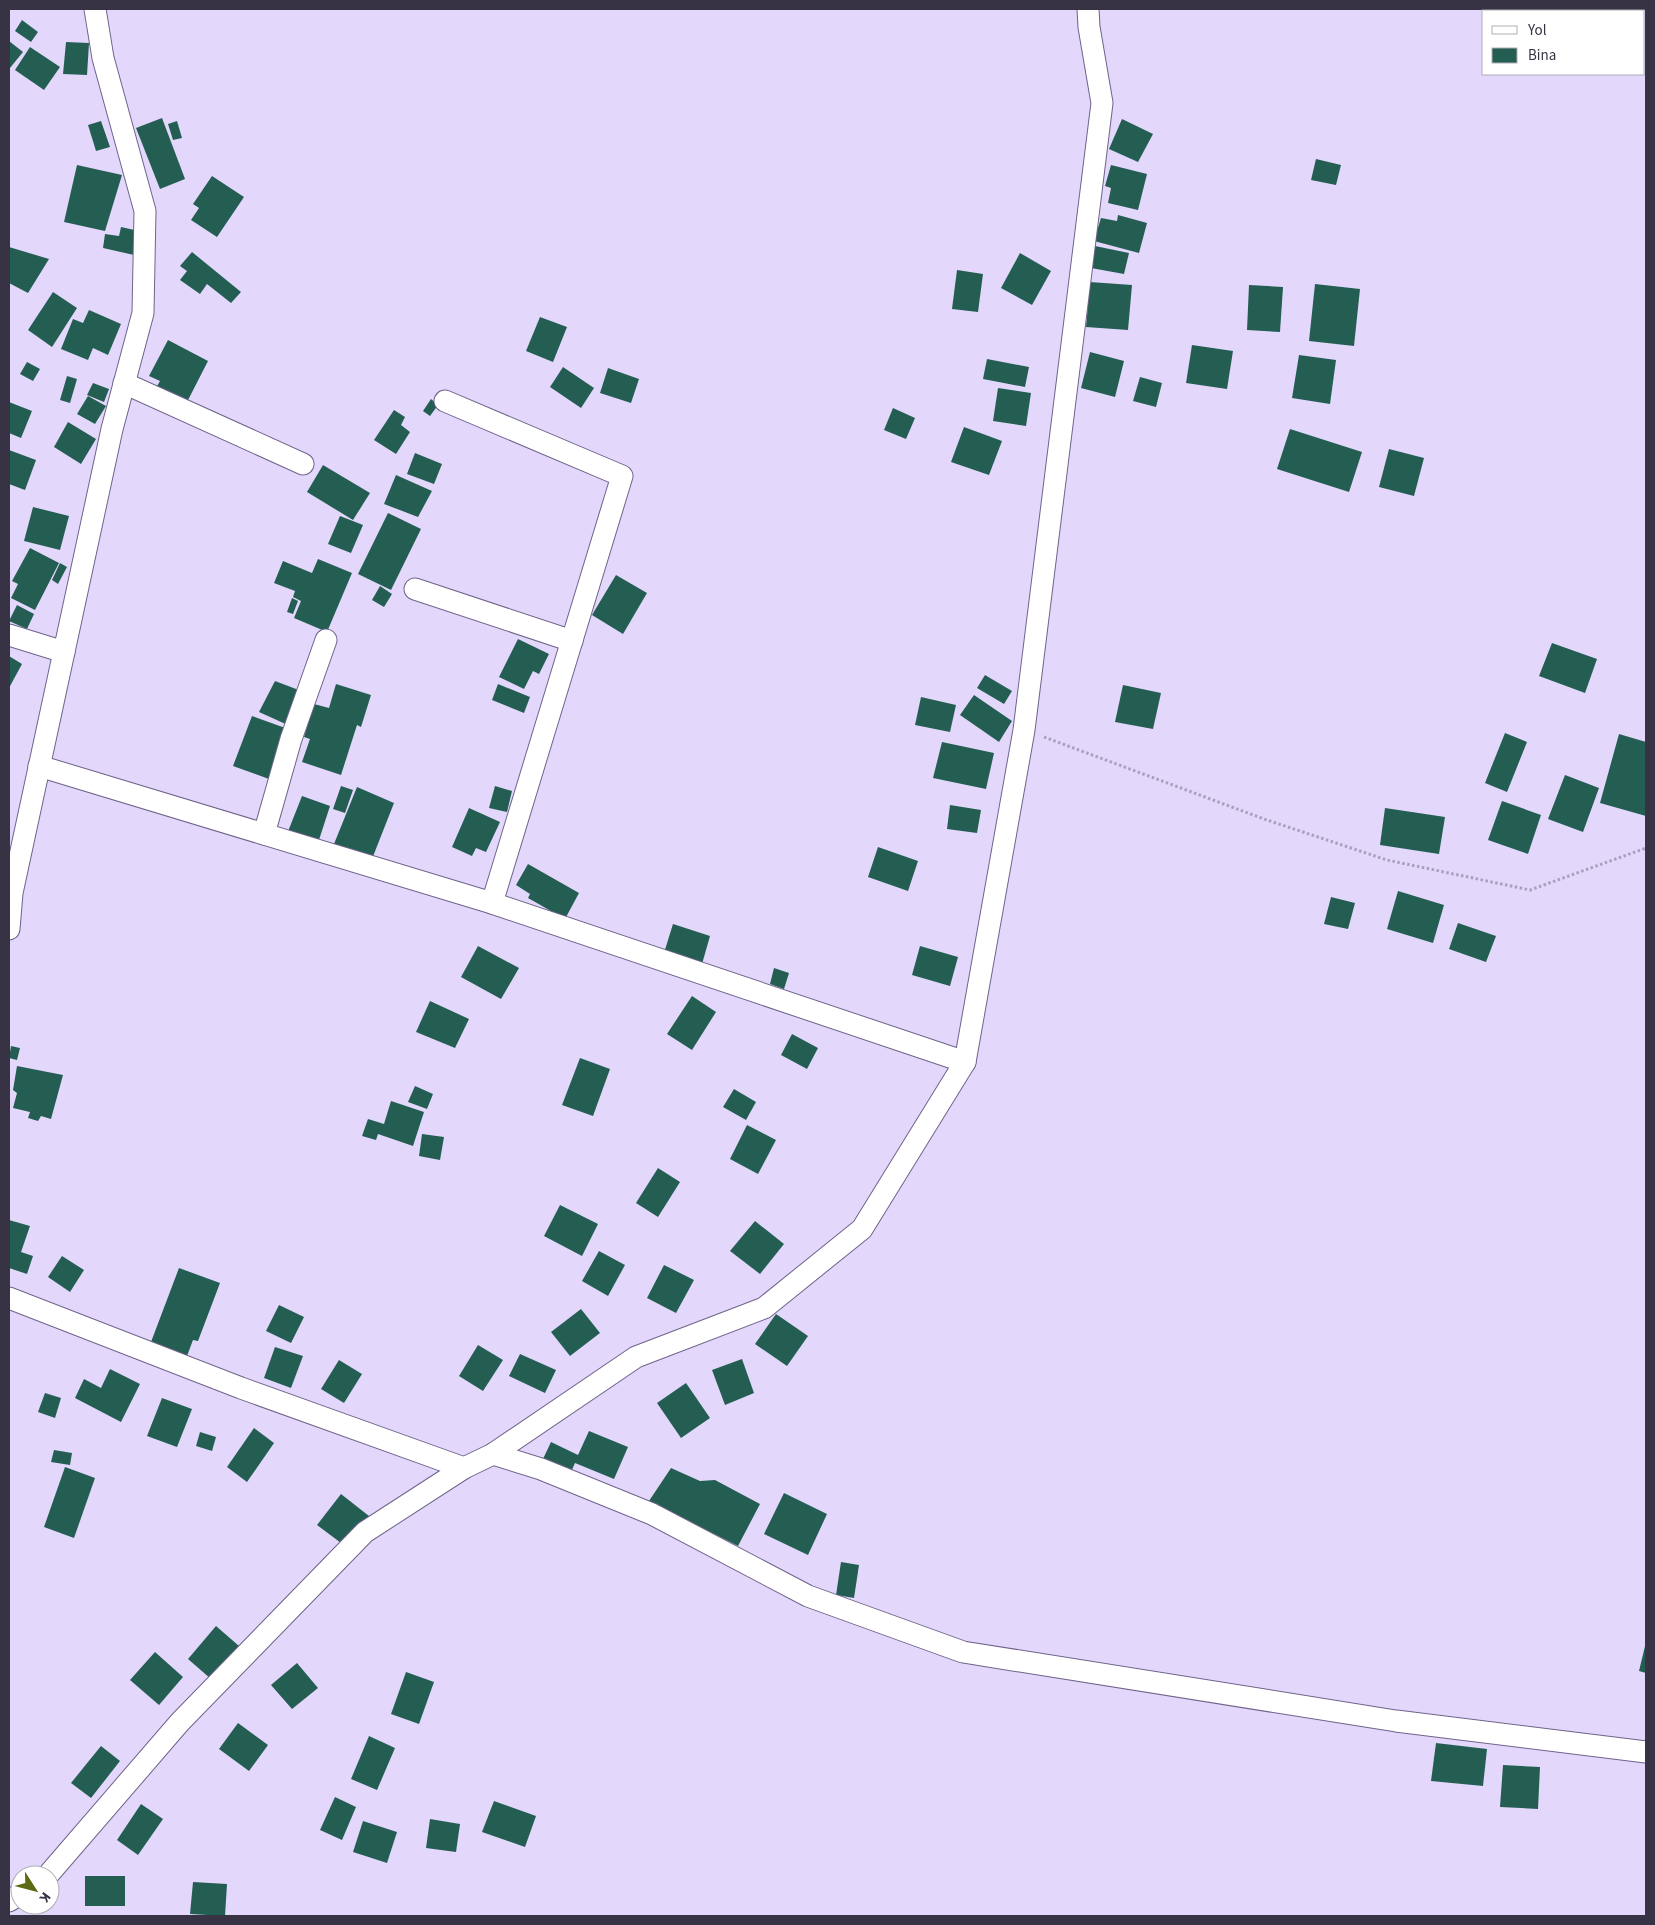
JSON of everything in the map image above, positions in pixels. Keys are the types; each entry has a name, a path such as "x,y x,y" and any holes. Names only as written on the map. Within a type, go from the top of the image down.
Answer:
{"street":[{"path":"9,929 12,893 112,429 143,313 146,211 103,58 95,9"},
{"path":"57,1865 180,1722 365,1532 464,1468 493,1454 636,1357 764,1308 862,1229 966,1062 1024,730 1102,103 1089,27 1088,9"},
{"path":"124,383 303,464"},
{"path":"445,401 622,476 492,903"},
{"path":"415,589 572,641"},
{"path":"9,635 64,652"},
{"path":"264,834 291,739 326,640"},
{"path":"39,766 492,903 966,1062"},
{"path":"9,1298 241,1388 464,1468"},
{"path":"493,1454 541,1469 652,1514 808,1596 963,1652 1396,1721 1646,1752"}],"path":[{"path":"1024,730 1264,819 1387,860 1530,890 1646,848"}],"building":[{"path":"1561,9 1588,9 1588,10"},
{"path":"22,20 38,32 31,42 15,31"},
{"path":"9,41 23,52 10,68 9,67"},
{"path":"66,42 89,43 87,75 63,74"},
{"path":"30,47 60,67 44,90 15,70"},
{"path":"162,118 185,179 160,189 136,128"},
{"path":"1122,119 1153,134 1138,162 1109,149"},
{"path":"101,121 110,147 96,151 88,125"},
{"path":"177,121 182,138 173,140 168,124"},
{"path":"1316,159 1341,165 1336,185 1311,180"},
{"path":"77,165 122,175 105,231 64,222"},
{"path":"1111,165 1147,174 1138,210 1108,203 1111,188 1105,186"},
{"path":"212,176 244,197 217,237 191,220 199,208 193,204"},
{"path":"1118,215 1147,223 1139,253 1094,241 1101,218 1117,221"},
{"path":"121,227 139,231 134,255 103,248 105,234 119,236"},
{"path":"1095,246 1129,253 1124,274 1091,268"},
{"path":"9,247 49,259 28,293 9,283"},
{"path":"192,252 241,292 231,303 207,284 200,294 180,280 187,271 180,266"},
{"path":"1020,253 1051,271 1032,305 1001,288"},
{"path":"957,270 983,274 978,312 952,309"},
{"path":"1090,282 1132,285 1128,330 1086,327"},
{"path":"1315,284 1360,289 1354,346 1309,341"},
{"path":"1249,285 1283,287 1280,332 1247,330"},
{"path":"53,292 77,308 52,347 28,330"},
{"path":"89,310 121,324 108,355 93,348 88,360 61,349 73,319 83,323"},
{"path":"540,317 567,327 553,362 526,351"},
{"path":"168,340 208,361 186,404 156,388 160,381 149,376"},
{"path":"1192,345 1233,351 1227,389 1186,383"},
{"path":"1090,352 1124,361 1115,397 1081,388"},
{"path":"1299,355 1336,360 1330,404 1292,398"},
{"path":"987,359 1029,367 1025,387 983,379"},
{"path":"27,362 40,369 33,381 20,374"},
{"path":"563,367 594,388 581,408 550,387"},
{"path":"608,368 639,379 631,403 600,393"},
{"path":"67,376 77,379 70,403 60,400"},
{"path":"1140,377 1162,383 1156,407 1133,401"},
{"path":"93,383 109,389 104,402 87,395"},
{"path":"998,388 1031,393 1026,426 993,421"},
{"path":"88,396 106,406 95,424 77,414"},
{"path":"431,399 438,405 430,416 423,411"},
{"path":"9,402 32,411 21,438 9,433"},
{"path":"893,408 915,418 906,439 884,430"},
{"path":"394,410 405,417 401,425 410,432 396,454 374,440"},
{"path":"68,422 96,439 81,464 54,447"},
{"path":"964,427 1002,441 989,475 951,462"},
{"path":"1290,429 1362,452 1349,492 1277,469"},
{"path":"1389,449 1424,458 1414,496 1379,487"},
{"path":"9,450 36,460 25,490 9,484"},
{"path":"415,453 442,464 434,484 407,474"},
{"path":"323,465 370,493 353,520 307,492"},
{"path":"396,475 432,491 418,517 384,504"},
{"path":"33,507 69,516 60,550 24,541"},
{"path":"388,513 421,529 391,590 358,574"},
{"path":"340,516 363,525 351,553 328,544"},
{"path":"30,548 59,563 35,610 11,598 18,584 12,581"},
{"path":"318,559 352,573 327,632 294,618 301,601 293,597 295,591 274,583 283,561 312,573"},
{"path":"60,563 67,567 58,584 52,580"},
{"path":"616,575 647,593 623,634 592,615"},
{"path":"380,586 392,594 384,607 372,600"},
{"path":"292,598 298,601 293,614 287,612"},
{"path":"17,605 34,614 27,629 9,621"},
{"path":"518,639 549,654 539,674 533,671 524,689 499,677"},
{"path":"1552,643 1597,659 1585,693 1539,676"},
{"path":"9,656 22,664 9,688"},
{"path":"985,675 1012,691 1004,704 977,688"},
{"path":"275,681 304,692 290,726 259,712"},
{"path":"336,684 371,695 361,727 357,725 341,775 302,762 310,739 304,737 314,704 329,708"},
{"path":"498,684 530,697 524,713 492,700"},
{"path":"1123,685 1161,693 1153,729 1115,722"},
{"path":"974,695 1012,721 999,742 960,715"},
{"path":"921,697 956,705 950,732 915,725"},
{"path":"252,716 288,729 269,779 233,766"},
{"path":"1505,733 1527,742 1507,792 1485,783"},
{"path":"1619,734 1646,742 1646,816 1600,803"},
{"path":"942,742 994,753 986,789 933,778"},
{"path":"1565,775 1599,788 1583,832 1548,819"},
{"path":"341,786 353,790 345,813 333,809"},
{"path":"495,786 512,791 507,812 489,808"},
{"path":"357,787 394,803 372,859 334,844"},
{"path":"302,796 330,806 317,846 287,834"},
{"path":"1502,801 1541,815 1528,854 1488,840"},
{"path":"950,805 981,810 977,833 947,829"},
{"path":"469,808 500,822 486,852 476,848 472,856 452,847"},
{"path":"1385,808 1445,817 1439,854 1380,845"},
{"path":"878,847 918,861 908,891 868,877"},
{"path":"528,864 579,893 565,919 528,898 530,894 516,885"},
{"path":"1398,891 1444,905 1433,943 1387,929"},
{"path":"1331,897 1355,903 1348,929 1324,924"},
{"path":"1458,923 1496,936 1486,962 1449,949"},
{"path":"673,924 710,936 702,964 664,953"},
{"path":"478,946 519,968 501,999 461,977"},
{"path":"920,946 958,957 950,986 912,975"},
{"path":"774,968 789,973 784,989 770,984"},
{"path":"692,996 716,1012 692,1050 667,1034"},
{"path":"430,1001 469,1019 455,1048 416,1032"},
{"path":"792,1034 818,1048 807,1069 781,1055"},
{"path":"11,1046 20,1048 17,1060 9,1058"},
{"path":"580,1058 610,1069 593,1116 562,1105"},
{"path":"17,1066 63,1075 51,1119 41,1116 38,1121 28,1118 30,1112 13,1108 17,1093 13,1090"},
{"path":"415,1086 433,1094 427,1109 408,1102"},
{"path":"734,1089 756,1102 746,1120 723,1107"},
{"path":"391,1101 424,1112 413,1146 378,1134 376,1140 362,1136 368,1119 384,1124"},
{"path":"747,1125 776,1140 758,1174 730,1159"},
{"path":"422,1134 444,1137 440,1160 419,1156"},
{"path":"658,1168 680,1182 658,1217 636,1203"},
{"path":"560,1205 598,1224 582,1256 544,1236"},
{"path":"9,1220 30,1226 21,1252 33,1256 27,1274 9,1268"},
{"path":"755,1221 784,1244 760,1274 730,1251"},
{"path":"599,1251 625,1265 608,1296 582,1281"},
{"path":"62,1256 84,1270 70,1292 48,1277"},
{"path":"664,1265 694,1280 676,1313 647,1298"},
{"path":"179,1268 220,1283 198,1341 193,1340 187,1356 151,1342"},
{"path":"279,1305 304,1317 291,1343 266,1331"},
{"path":"581,1309 600,1333 570,1356 551,1332"},
{"path":"776,1314 808,1336 787,1366 755,1344"},
{"path":"478,1345 503,1360 483,1391 459,1376"},
{"path":"275,1347 303,1356 291,1388 264,1378"},
{"path":"520,1354 556,1370 545,1393 509,1376"},
{"path":"742,1359 754,1393 725,1405 712,1370"},
{"path":"339,1360 362,1374 344,1403 321,1389"},
{"path":"110,1369 140,1384 121,1422 75,1398 84,1379 101,1388"},
{"path":"686,1383 710,1418 681,1438 657,1403"},
{"path":"45,1393 61,1398 55,1418 38,1412"},
{"path":"162,1398 192,1409 177,1447 147,1436"},
{"path":"254,1428 274,1443 247,1482 227,1467"},
{"path":"589,1431 628,1447 614,1479 575,1463 571,1472 543,1459 551,1442 578,1455"},
{"path":"200,1432 216,1437 212,1451 196,1446"},
{"path":"54,1450 72,1453 70,1465 51,1462"},
{"path":"65,1467 95,1478 74,1538 44,1527"},
{"path":"671,1468 700,1481 715,1480 760,1504 738,1546 649,1501"},
{"path":"784,1493 827,1514 808,1555 764,1534"},
{"path":"341,1494 369,1516 345,1546 317,1525"},
{"path":"841,1562 859,1565 854,1598 836,1595"},
{"path":"216,1626 239,1646 211,1679 188,1659"},
{"path":"1646,1642 1646,1673 1639,1671"},
{"path":"155,1652 183,1677 159,1705 130,1680"},
{"path":"297,1663 318,1688 292,1709 271,1685"},
{"path":"406,1672 434,1682 419,1724 391,1714"},
{"path":"238,1723 268,1745 249,1771 219,1749"},
{"path":"369,1736 395,1748 377,1790 351,1779"},
{"path":"1436,1743 1487,1749 1483,1786 1431,1781"},
{"path":"101,1746 120,1761 91,1798 71,1783"},
{"path":"1503,1765 1540,1767 1538,1809 1500,1807"},
{"path":"335,1797 356,1807 342,1840 320,1830"},
{"path":"494,1801 536,1816 525,1847 482,1832"},
{"path":"141,1804 163,1819 138,1855 117,1840"},
{"path":"430,1819 460,1824 456,1852 426,1848"},
{"path":"363,1821 397,1832 387,1863 353,1852"},
{"path":"85,1876 125,1876 125,1906 85,1906"},
{"path":"193,1882 227,1884 225,1916 190,1914"}]}
